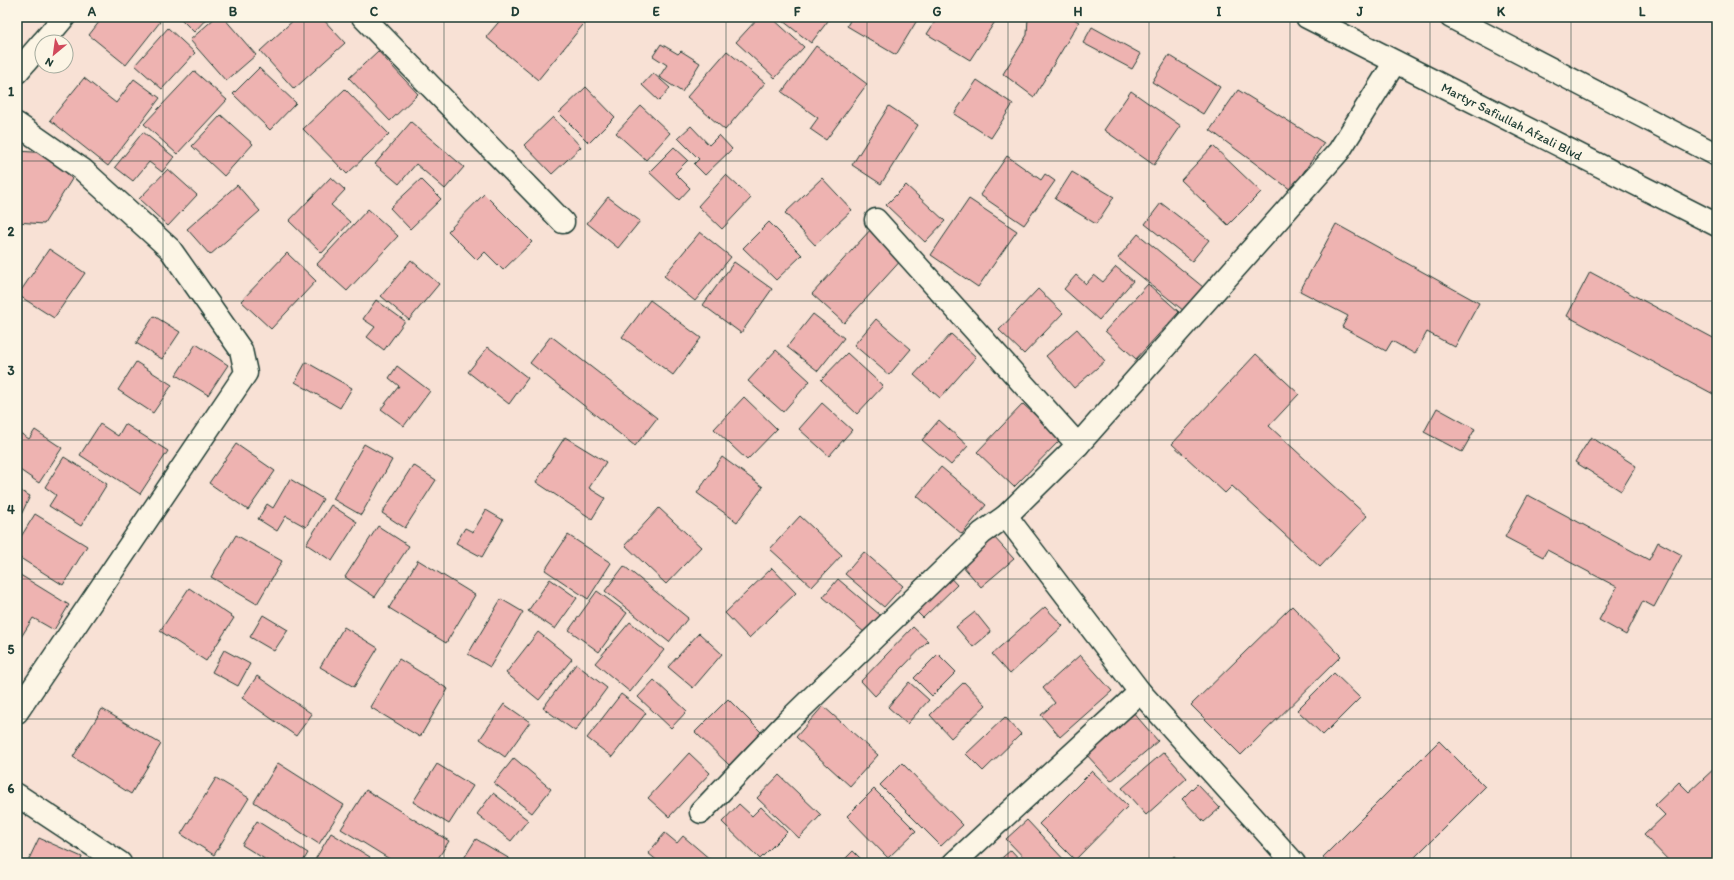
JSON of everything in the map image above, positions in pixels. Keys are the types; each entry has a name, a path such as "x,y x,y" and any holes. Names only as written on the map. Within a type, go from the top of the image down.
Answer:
{"street":[{"path":"50,34 64,17"},
{"path":"363,17 563,222"},
{"name":"Martyr Safiullah Afzali Blvd","path":"1306,17 1717,225"},
{"path":"1451,17 1717,155"},
{"path":"17,72 34,52"},
{"path":"701,812 798,711 982,533 1006,516 1078,445 1339,151 1395,62"},
{"path":"17,124 83,170 170,248 241,350 246,373 17,712"},
{"path":"876,220 1078,445"},
{"path":"1006,516 1140,692 1294,863"},
{"path":"954,863 1140,692"},
{"path":"17,795 120,863"}],"building":[{"path":"103,17 153,17 160,22 126,65 89,35"},
{"path":"179,17 208,17 194,32"},
{"path":"216,17 223,17 256,55 226,81 190,40"},
{"path":"297,17 321,17 345,43 294,89 260,51"},
{"path":"503,17 584,17 587,20 538,80 486,37"},
{"path":"759,17 771,17 804,47 775,78 736,42"},
{"path":"778,17 831,17 811,43"},
{"path":"852,17 919,17 896,55 847,26"},
{"path":"938,17 998,17 970,60 927,34"},
{"path":"1028,17 1070,17 1079,22 1034,97 1003,74 1027,35"},
{"path":"1092,27 1141,54 1132,69 1083,43"},
{"path":"168,28 195,53 162,89 135,65"},
{"path":"661,44 678,54 681,51 700,63 682,92 659,77 667,65 653,56"},
{"path":"816,46 867,84 826,140 810,129 818,118 782,92"},
{"path":"378,51 418,94 390,121 349,78"},
{"path":"727,51 765,83 725,130 687,97"},
{"path":"1169,55 1220,87 1203,114 1152,82"},
{"path":"259,68 296,103 270,130 233,94"},
{"path":"194,71 227,100 177,154 144,124"},
{"path":"653,73 670,88 659,101 642,85"},
{"path":"84,78 116,103 134,79 160,98 108,166 50,120"},
{"path":"977,80 1013,104 991,138 954,114"},
{"path":"586,87 615,117 589,143 559,113"},
{"path":"345,89 389,134 347,174 303,129"},
{"path":"1238,90 1324,143 1291,190 1210,130"},
{"path":"1131,91 1181,126 1154,165 1104,130"},
{"path":"641,106 670,133 646,160 616,133"},
{"path":"889,106 918,125 881,184 852,165"},
{"path":"221,115 253,144 224,176 192,146"},
{"path":"553,117 581,147 552,174 524,145"},
{"path":"411,122 464,167 445,189 416,164 399,184 375,164"},
{"path":"691,126 709,145 719,135 732,149 705,175 694,164 699,159 678,138"},
{"path":"143,132 174,157 162,172 149,162 133,181 115,167"},
{"path":"1213,146 1261,192 1228,225 1181,180"},
{"path":"674,147 688,160 675,173 690,188 679,200 649,172"},
{"path":"17,151 49,153 72,179 44,224 17,222"},
{"path":"1007,156 1041,180 1045,174 1055,181 1024,225 980,195"},
{"path":"168,169 197,195 168,226 139,199"},
{"path":"1072,172 1114,197 1096,224 1055,199"},
{"path":"726,175 751,198 722,229 698,206"},
{"path":"331,177 345,190 331,205 350,222 322,253 289,221"},
{"path":"822,178 852,210 815,245 785,213"},
{"path":"421,179 441,199 410,229 390,208"},
{"path":"237,185 260,211 210,255 187,229"},
{"path":"906,185 945,221 925,242 886,205"},
{"path":"484,194 532,242 503,270 485,252 477,260 448,231"},
{"path":"608,197 640,221 618,248 587,223"},
{"path":"969,199 1017,231 978,287 931,255"},
{"path":"1161,203 1209,240 1192,261 1145,224"},
{"path":"368,209 398,236 347,291 317,264"},
{"path":"769,222 802,255 776,280 743,248"},
{"path":"1336,224 1479,303 1455,347 1427,332 1415,354 1392,341 1386,351 1342,327 1348,316 1300,291"},
{"path":"872,228 904,257 844,323 812,294"},
{"path":"700,232 731,257 695,301 664,276"},
{"path":"1138,234 1203,287 1184,311 1118,258"},
{"path":"49,249 85,273 54,318 18,295"},
{"path":"287,253 316,281 271,329 241,301"},
{"path":"411,260 439,284 409,320 381,296"},
{"path":"734,262 772,289 741,333 703,305"},
{"path":"1116,267 1133,281 1099,320 1064,289 1076,275 1086,284 1094,275 1103,282"},
{"path":"1590,272 1717,340 1717,396 1567,316"},
{"path":"1148,284 1179,312 1136,359 1105,331"},
{"path":"1038,289 1063,313 1024,354 999,330"},
{"path":"376,300 405,321 384,350 367,337 375,327 363,319"},
{"path":"650,300 701,338 673,375 622,337"},
{"path":"813,314 844,338 818,371 787,347"},
{"path":"154,316 180,332 162,359 136,343"},
{"path":"876,319 911,349 889,375 854,345"},
{"path":"1077,329 1105,361 1074,388 1046,356"},
{"path":"951,334 976,357 940,398 914,375"},
{"path":"551,336 657,418 635,446 530,363"},
{"path":"196,344 228,365 208,395 176,375"},
{"path":"488,347 528,378 509,404 468,372"},
{"path":"776,350 810,381 783,412 748,381"},
{"path":"847,353 883,386 857,414 821,380"},
{"path":"1256,354 1299,394 1269,426 1367,516 1320,567 1232,486 1225,493 1172,444"},
{"path":"136,362 172,385 153,413 118,390"},
{"path":"306,362 352,388 340,408 295,382"},
{"path":"397,366 430,391 404,426 381,409 399,386 389,378"},
{"path":"744,397 777,429 747,460 714,429"},
{"path":"822,403 852,430 829,456 799,429"},
{"path":"1023,404 1061,439 1014,487 977,452"},
{"path":"1437,408 1475,429 1462,452 1424,432"},
{"path":"939,420 968,446 951,465 922,440"},
{"path":"100,424 118,436 125,424 168,451 140,494 80,455"},
{"path":"35,430 62,448 39,483 17,468 17,431 29,439"},
{"path":"565,437 606,462 589,488 605,498 592,519 536,482"},
{"path":"1591,437 1636,466 1621,491 1575,462"},
{"path":"236,444 275,471 248,510 209,483"},
{"path":"364,444 392,460 361,515 333,499"},
{"path":"64,457 107,484 81,526 49,506 56,495 45,487"},
{"path":"722,457 763,487 737,522 697,493"},
{"path":"413,465 436,480 405,528 382,513"},
{"path":"941,467 986,505 962,534 917,496"},
{"path":"290,479 323,499 306,527 286,516 277,531 258,519 267,504 273,508"},
{"path":"17,489 30,496 21,515 17,514"},
{"path":"1528,495 1649,560 1658,542 1682,555 1654,607 1643,601 1626,635 1599,620 1617,587 1547,550 1543,557 1505,537"},
{"path":"331,505 357,522 332,561 306,544"},
{"path":"659,508 701,547 666,584 625,545"},
{"path":"486,510 503,520 482,557 456,543 465,528 473,532"},
{"path":"35,514 87,546 63,585 17,556 17,543"},
{"path":"800,516 842,555 812,587 770,549"},
{"path":"378,526 409,546 375,597 345,577"},
{"path":"236,535 282,561 257,604 211,577"},
{"path":"568,535 611,563 588,599 545,570"},
{"path":"993,536 1014,559 981,587 961,564"},
{"path":"864,552 903,586 884,607 845,574"},
{"path":"418,560 475,595 446,643 389,608"},
{"path":"624,566 688,618 669,642 605,591"},
{"path":"772,568 796,593 749,638 725,613"},
{"path":"17,573 69,605 54,630 33,618 18,642"},
{"path":"946,573 957,585 923,618 911,606"},
{"path":"550,579 577,598 555,629 528,611"},
{"path":"838,579 880,615 865,633 823,597"},
{"path":"189,588 234,618 206,661 160,631"},
{"path":"597,591 627,613 599,652 569,630"},
{"path":"501,599 523,612 490,667 468,654"},
{"path":"1292,606 1341,656 1241,755 1191,705"},
{"path":"1045,607 1063,626 1010,674 992,654"},
{"path":"975,612 991,632 973,647 956,627"},
{"path":"263,615 288,630 274,651 250,637"},
{"path":"630,622 664,650 630,692 595,663"},
{"path":"344,627 378,648 354,687 320,667"},
{"path":"913,627 928,641 875,696 861,681"},
{"path":"538,632 572,659 539,700 506,673"},
{"path":"699,633 722,654 693,688 668,667"},
{"path":"224,650 250,664 238,686 212,672"},
{"path":"938,654 956,672 932,696 914,678"},
{"path":"1080,655 1112,691 1060,737 1041,715 1055,703 1043,688"},
{"path":"399,659 448,689 420,737 370,707"},
{"path":"576,664 607,688 575,731 543,708"},
{"path":"1334,673 1360,698 1323,735 1297,710"},
{"path":"257,676 312,714 296,736 242,698"},
{"path":"654,680 687,711 671,728 638,697"},
{"path":"909,682 929,700 907,724 888,707"},
{"path":"964,682 986,705 951,738 930,715"},
{"path":"621,694 646,713 612,757 587,738"},
{"path":"728,699 761,732 729,765 695,732"},
{"path":"504,704 530,722 505,757 480,739"},
{"path":"823,706 878,755 850,786 796,737"},
{"path":"102,709 161,744 131,794 73,757"},
{"path":"1132,711 1158,741 1111,781 1084,752"},
{"path":"1005,717 1021,734 983,771 966,754"},
{"path":"1439,741 1485,787 1409,863 1329,863 1323,857"},
{"path":"1164,752 1187,778 1146,815 1122,788"},
{"path":"689,753 710,773 669,817 648,798"},
{"path":"514,758 551,789 532,813 494,783"},
{"path":"278,763 344,805 319,844 254,802"},
{"path":"902,763 963,825 941,846 880,785"},
{"path":"437,764 473,786 449,824 413,802"},
{"path":"1717,766 1717,863 1671,863 1644,835 1665,815 1655,805 1679,782 1689,792"},
{"path":"1092,771 1128,806 1075,860 1039,824"},
{"path":"779,775 821,815 799,838 757,798"},
{"path":"216,778 249,798 214,855 181,834"},
{"path":"1197,784 1220,808 1204,822 1182,799"},
{"path":"874,789 916,831 888,858 847,816"},
{"path":"366,790 449,841 435,863 396,863 341,829"},
{"path":"493,793 528,820 511,841 477,814"},
{"path":"739,804 752,816 761,807 787,832 760,859 722,822"},
{"path":"1027,820 1067,863 1029,863 1006,839"},
{"path":"257,821 308,853 302,863 271,863 242,845"},
{"path":"331,833 370,857 367,863 313,863"},
{"path":"665,833 677,843 683,836 711,860 709,863 660,863 648,853"},
{"path":"39,838 82,857 80,863 27,863"},
{"path":"476,839 510,859 508,863 461,863"},
{"path":"1011,850 1023,863 996,863"},
{"path":"853,851 865,863 841,863"},
{"path":"1174,856 1182,863 1168,863"}]}
